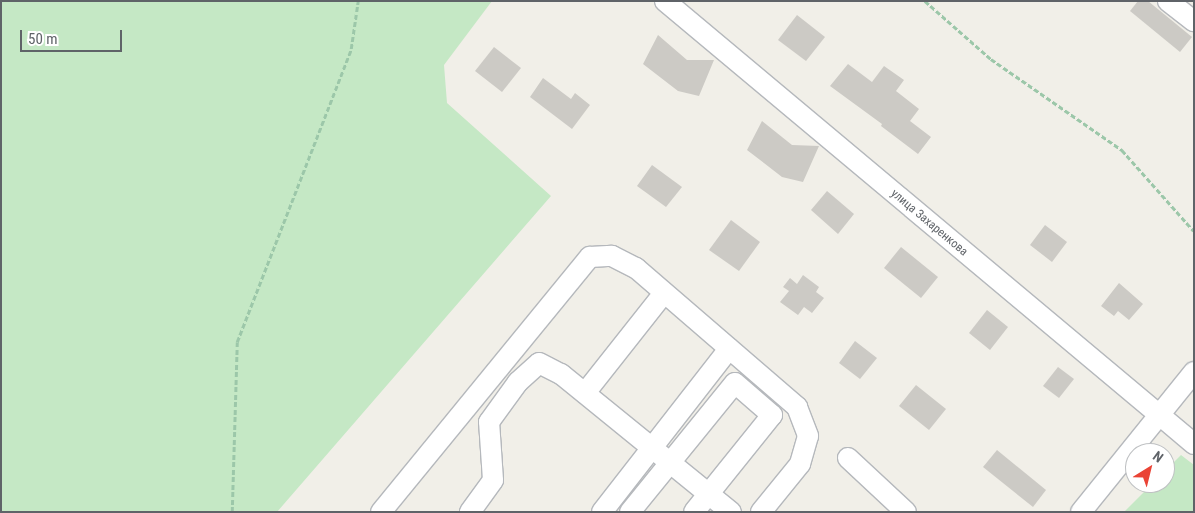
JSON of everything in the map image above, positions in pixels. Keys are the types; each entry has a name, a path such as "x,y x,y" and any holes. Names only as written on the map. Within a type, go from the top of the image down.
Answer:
{"street":[{"name":"улица Захаренкова","path":"665,1 1157,415 1194,444"},
{"path":"1168,1 1194,21"},
{"path":"381,512 590,257 612,256 636,268 797,408 808,436 800,464 761,512"},
{"path":"585,393 664,292"},
{"path":"602,512 729,349"},
{"path":"470,512 493,480 489,422 518,382 539,364 562,374 731,512"},
{"path":"1081,512 1157,415 1194,372"},
{"path":"630,512 735,382 772,415 694,512"},
{"path":"848,458 906,512"}],"path":[{"path":"232,512 237,342 351,49 358,1"},
{"path":"925,1 991,59 1122,150 1194,231"}],"green space":[{"path":"1,1 492,1 444,65 447,103 551,196 277,512 1,512"},
{"path":"1181,455 1194,465 1194,512 1124,512 1143,493 1175,493 1175,461"}],"building":[{"path":"1138,1 1148,1 1192,37 1180,52 1130,11"},
{"path":"797,15 825,37 806,61 778,40"},
{"path":"658,35 687,60 714,60 699,96 678,91 643,64"},
{"path":"494,47 521,68 502,92 475,71"},
{"path":"848,64 872,82 884,66 904,80 896,91 919,109 910,121 931,137 918,154 881,126 882,124 830,86"},
{"path":"543,78 571,99 575,93 590,105 572,129 530,97"},
{"path":"762,121 792,145 819,146 803,182 782,177 747,150"},
{"path":"652,165 682,187 666,207 637,186"},
{"path":"827,191 854,214 838,234 811,210"},
{"path":"731,220 760,242 739,271 709,250"},
{"path":"1045,225 1067,242 1052,262 1030,245"},
{"path":"901,247 938,277 921,298 884,268"},
{"path":"803,275 819,287 816,292 824,298 812,313 804,307 798,315 780,302 789,291 783,287 790,278 797,284"},
{"path":"1119,283 1143,304 1129,320 1118,311 1114,316 1101,306"},
{"path":"987,310 1008,327 990,350 969,333"},
{"path":"855,341 877,358 860,379 839,363"},
{"path":"1058,367 1074,379 1059,398 1043,386"},
{"path":"916,385 946,409 929,430 899,406"},
{"path":"997,450 1046,490 1033,507 983,467"}]}
